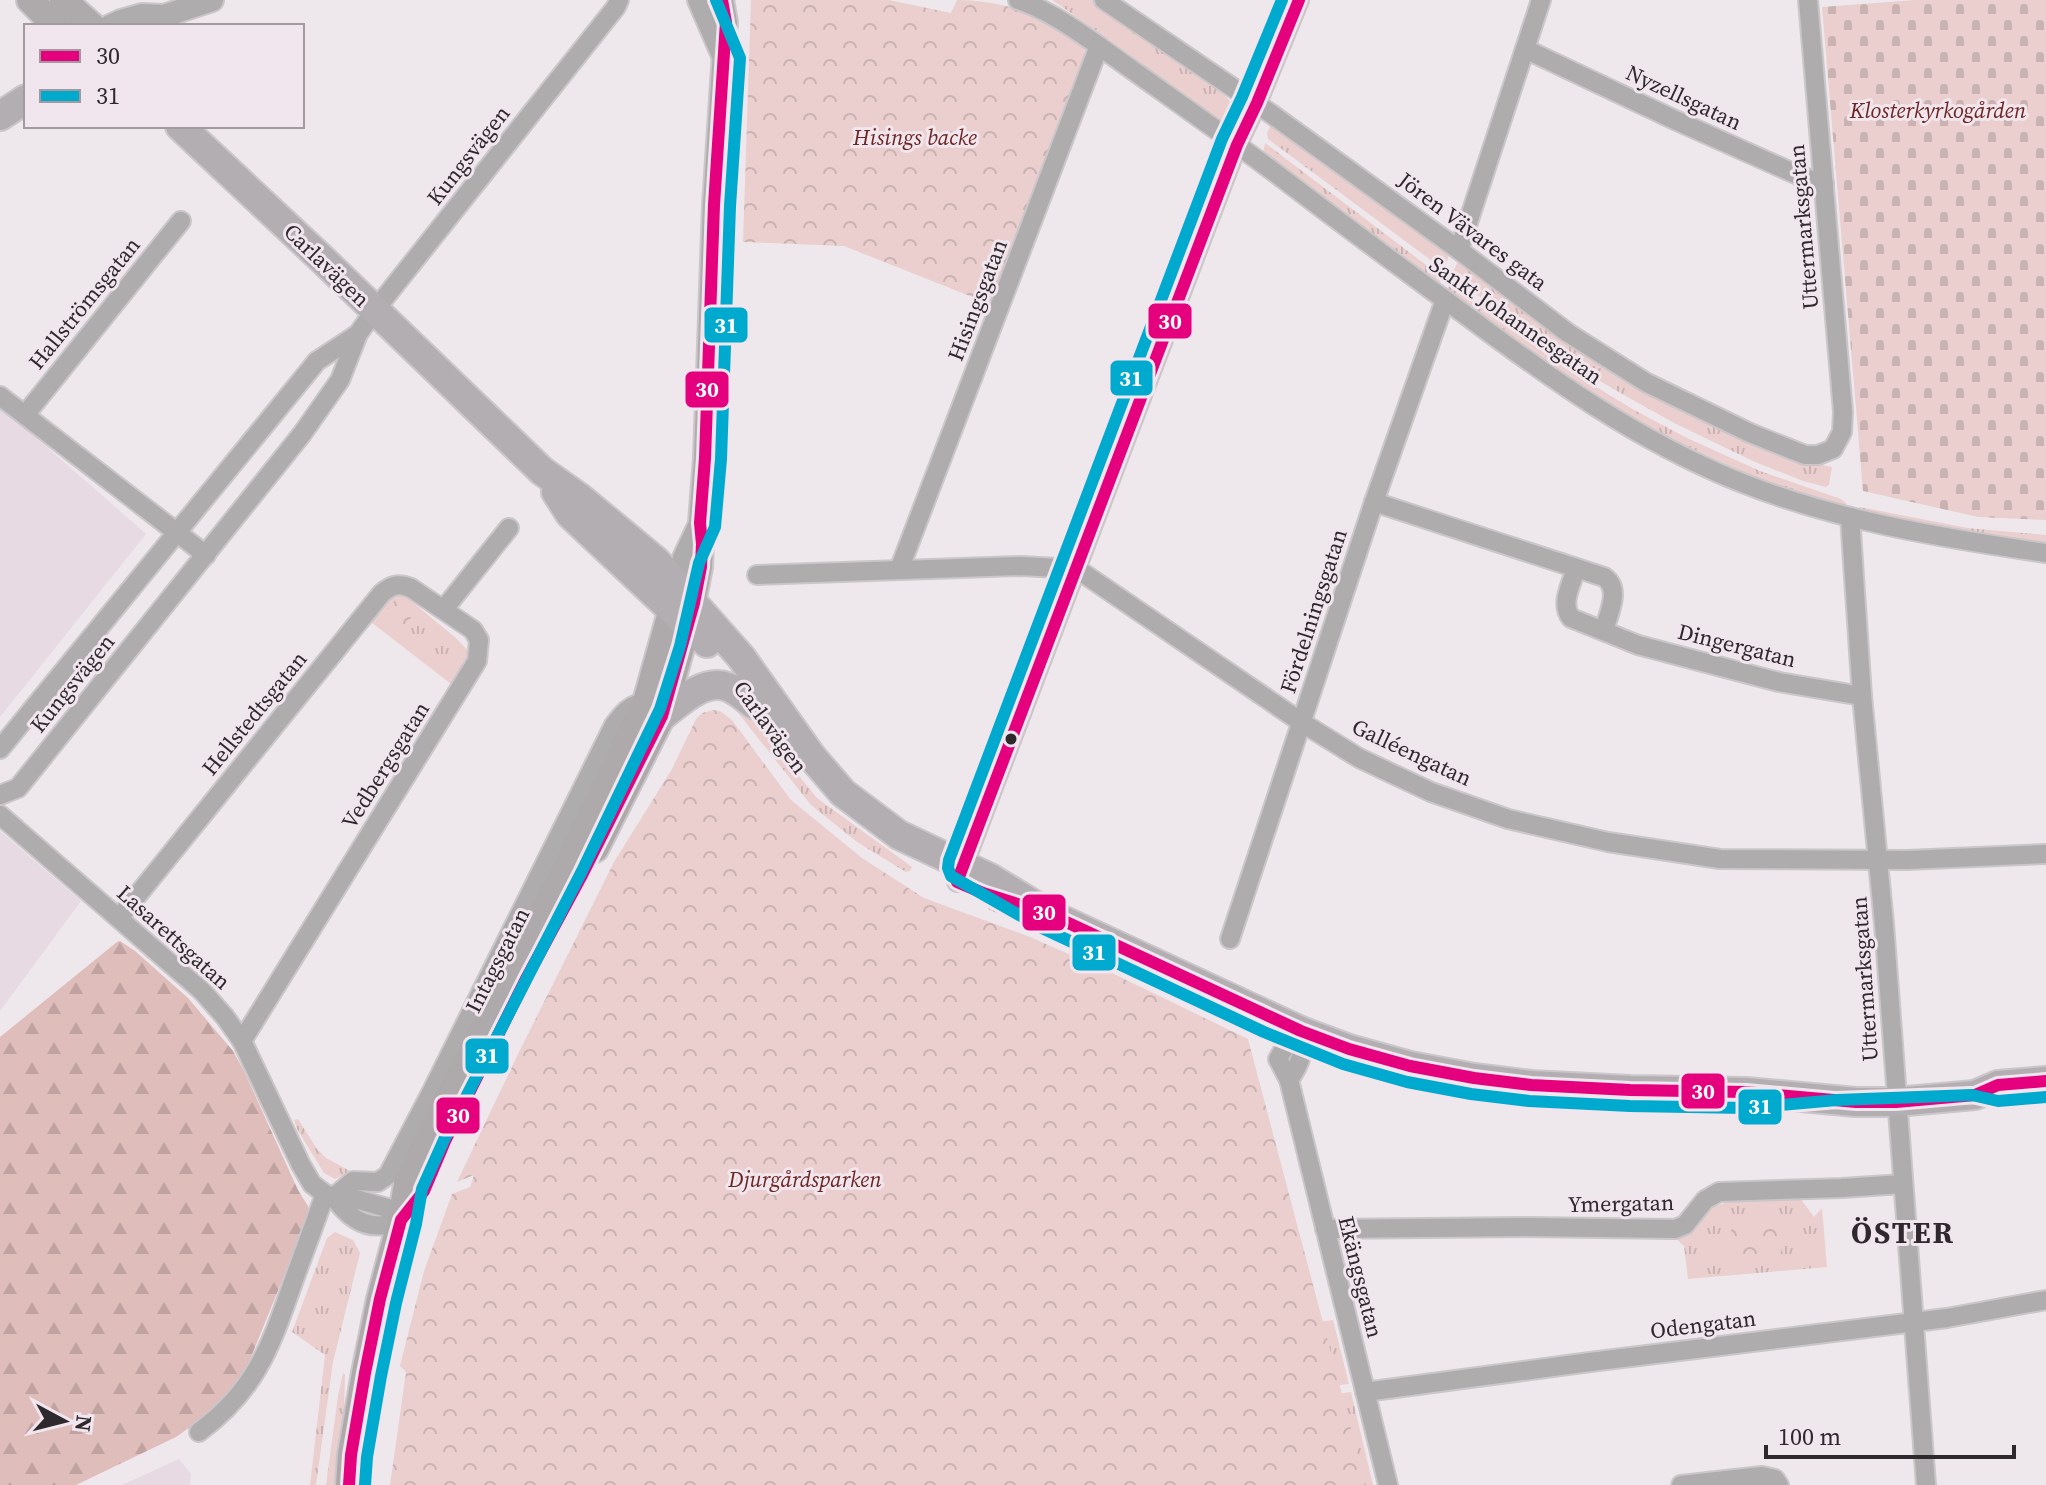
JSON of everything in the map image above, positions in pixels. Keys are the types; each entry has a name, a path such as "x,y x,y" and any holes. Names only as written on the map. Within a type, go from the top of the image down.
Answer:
{"main road":[{"path":"30,0 54,24"},
{"path":"63,0 90,24"},
{"path":"0,116 24,100"},
{"name":"Carlavägen","path":"182,128 542,471 570,514 683,605 741,657 812,757 843,793 899,835 960,874"},
{"name":"Carlavägen","path":"683,605 802,772 838,808 891,850 925,869 990,878 1049,914 1301,1031 1349,1049 1410,1066 1531,1085 1746,1092 1856,1102 1896,1092 1975,1095 1998,1085 2046,1081"},
{"name":"Intagsgatan","path":"401,1220 424,1191 446,1139 520,990 581,877 654,709 683,605"},
{"path":"654,709 702,688 719,685 731,688 755,705"},
{"path":"349,1485 365,1373 401,1220"}],"street":[{"path":"114,24 142,15 158,21 212,0"},
{"name":"Intagsgatan","path":"699,0 724,58"},
{"name":"Intagsgatan","path":"683,605 684,558 700,523 705,458 714,205 726,22 722,0"},
{"name":"Sankt Johannesgatan","path":"1018,0 1036,6 1099,46 1549,377 1639,433 1734,480 1814,507 1850,517 2046,553"},
{"name":"Jören Vävares gata","path":"1104,0 1257,103 1568,333 1647,383 1750,433 1805,455 1818,455 1833,449"},
{"path":"960,874 1237,145 1299,0"},
{"path":"1459,250 1541,0"},
{"name":"Uttermarksgatan","path":"1808,0 1843,412 1842,432 1833,449"},
{"name":"Kungsvägen","path":"0,795 18,788 302,434 340,380 358,334 375,310 621,2"},
{"name":"Hisingsgatan","path":"899,570 1099,46"},
{"name":"Nyzellsgatan","path":"1525,49 1703,133 1824,184"},
{"name":"Hallströmsgatan","path":"25,415 181,221"},
{"name":"Fördelningsgatan","path":"1230,939 1374,502 1445,300"},
{"name":"Kungsvägen","path":"0,749 317,361 358,334"},
{"path":"317,361 340,380"},
{"path":"0,396 206,555"},
{"path":"1374,502 1604,577 1611,582 1614,591 1604,631"},
{"name":"Uttermarksgatan","path":"1850,517 1926,1485"},
{"path":"444,609 509,528"},
{"path":"757,575 1021,566 1077,569"},
{"name":"Galléengatan","path":"1077,569 1359,758 1431,792 1522,822 1608,842 1720,859 1879,860 2046,854"},
{"name":"Dingergatan","path":"1576,569 1566,601 1566,612 1571,618 1638,645 1779,682 1862,696"},
{"name":"Hellstedtsgatan","path":"119,918 382,593 392,585 401,584 444,609"},
{"name":"Vedbergsgatan","path":"242,1041 477,661 479,640 473,630 444,609"},
{"name":"Intagsgatan","path":"329,1196 353,1181 378,1182 388,1175 614,725 635,704 654,709"},
{"name":"Lasarettsgatan","path":"0,815 202,991 225,1017 242,1041 312,1184 329,1196"},
{"name":"Ekängsgatan","path":"1301,1031 1302,1053 1299,1065 1289,1080 1388,1485"},
{"name":"Ymergatan","path":"1325,1229 1675,1229 1685,1225 1705,1200 1719,1192 1903,1184"},
{"path":"199,1432 218,1418 253,1377 270,1346 329,1196 352,1198 391,1209 401,1220"},
{"name":"Odengatan","path":"1365,1392 1947,1318 2046,1300"},
{"path":"1681,1485 1762,1476 1775,1479 1779,1485"}],"shaded area":[{"path":"0,406 146,534 0,717"},
{"path":"0,831 81,901 0,1011"},
{"path":"179,1459 191,1474 190,1485 122,1485"}],"green space":[{"name":"Hisings backe","path":"751,0 889,0 951,13 957,0 987,2 1037,16 1084,48 1085,53 990,304 844,246 743,242"},
{"path":"1052,0 1093,0 1222,93 1232,108 1226,126 1110,40"},
{"name":"Klosterkyrkogården","path":"1915,0 2046,0 2046,520 1978,517 1863,491 1822,7"},
{"path":"1273,120 1449,255 1444,270 1268,139 1267,133"},
{"path":"1265,143 1442,277 1439,285 1263,154"},
{"path":"1459,259 1526,310 1801,461 1832,467 1829,485 1826,487 1803,481 1755,462 1676,424 1586,373 1451,276"},
{"path":"1450,283 1566,369 1636,411 1760,471 1841,499 1847,508 1819,502 1767,483 1632,419 1571,381 1469,308 1447,289"},
{"path":"1860,507 1968,528 2046,535 2046,547 1943,530 1856,510"},
{"path":"400,592 470,653 451,684 371,622 387,599"},
{"path":"398,597 416,612 398,633 380,617"},
{"path":"735,697 817,798 912,867 910,871 906,872 857,842 811,805 735,709 717,698"},
{"name":"Djurgårdsparken","path":"713,710 732,720 791,800 862,858 924,898 1030,937 1248,1039 1366,1485 390,1485 406,1372 400,1366 424,1271 452,1194 470,1187 474,1175 457,1182 614,862 672,769 696,719 702,713"},
{"path":"989,902 1047,923 1229,1012 1206,1007 1054,934 989,910"},
{"path":"120,941 188,998 233,1051 308,1206 309,1214 249,1362 224,1399 176,1437 76,1485 0,1485 0,1037"},
{"path":"1326,1054 1739,1099 1766,1108 1565,1105 1470,1094 1312,1059"},
{"path":"298,1119 326,1158 352,1172 335,1179 324,1173 297,1129 294,1120"},
{"path":"1800,1198 1814,1217 1822,1208 1827,1267 1688,1279 1684,1246 1675,1238 1688,1236 1711,1208 1727,1202"},
{"path":"1735,1218 1770,1218 1785,1238 1778,1261 1728,1262 1724,1253"},
{"path":"335,1232 353,1240 360,1253 333,1362 316,1485 310,1485 325,1355 292,1332 327,1238"},
{"path":"403,1269 411,1273 396,1330 392,1330 395,1295"},
{"path":"1333,1320 1349,1384 1307,1389 1318,1322"},
{"path":"385,1368 370,1485 362,1485 372,1397"},
{"path":"343,1373 344,1412 335,1485 326,1485 338,1396"},
{"path":"1351,1392 1373,1485 1323,1485 1308,1398"}],"transit line":[{"name":"31","path":"365,1485 381,1376 422,1189 660,709 680,646 699,563 715,527 740,58 716,0"},
{"name":"30","path":"349,1485 365,1373 401,1220 424,1191 446,1139 527,977 662,716 694,603 701,567 700,523 714,205 726,22 722,0"},
{"name":"31","path":"1282,0 1222,139 949,860 951,876 1042,928 1264,1032 1343,1064 1407,1082 1529,1101 1630,1106 1746,1108 1837,1100 1972,1095 1998,1101 2046,1097"},
{"name":"30","path":"1299,0 1237,145 957,882 1049,914 1301,1031 1349,1049 1410,1066 1474,1078 1531,1085 1746,1092 1856,1102 1975,1095 1998,1085 2046,1081"}],"district":[{"name":"ÖSTER","path":"1903,1233"}]}
